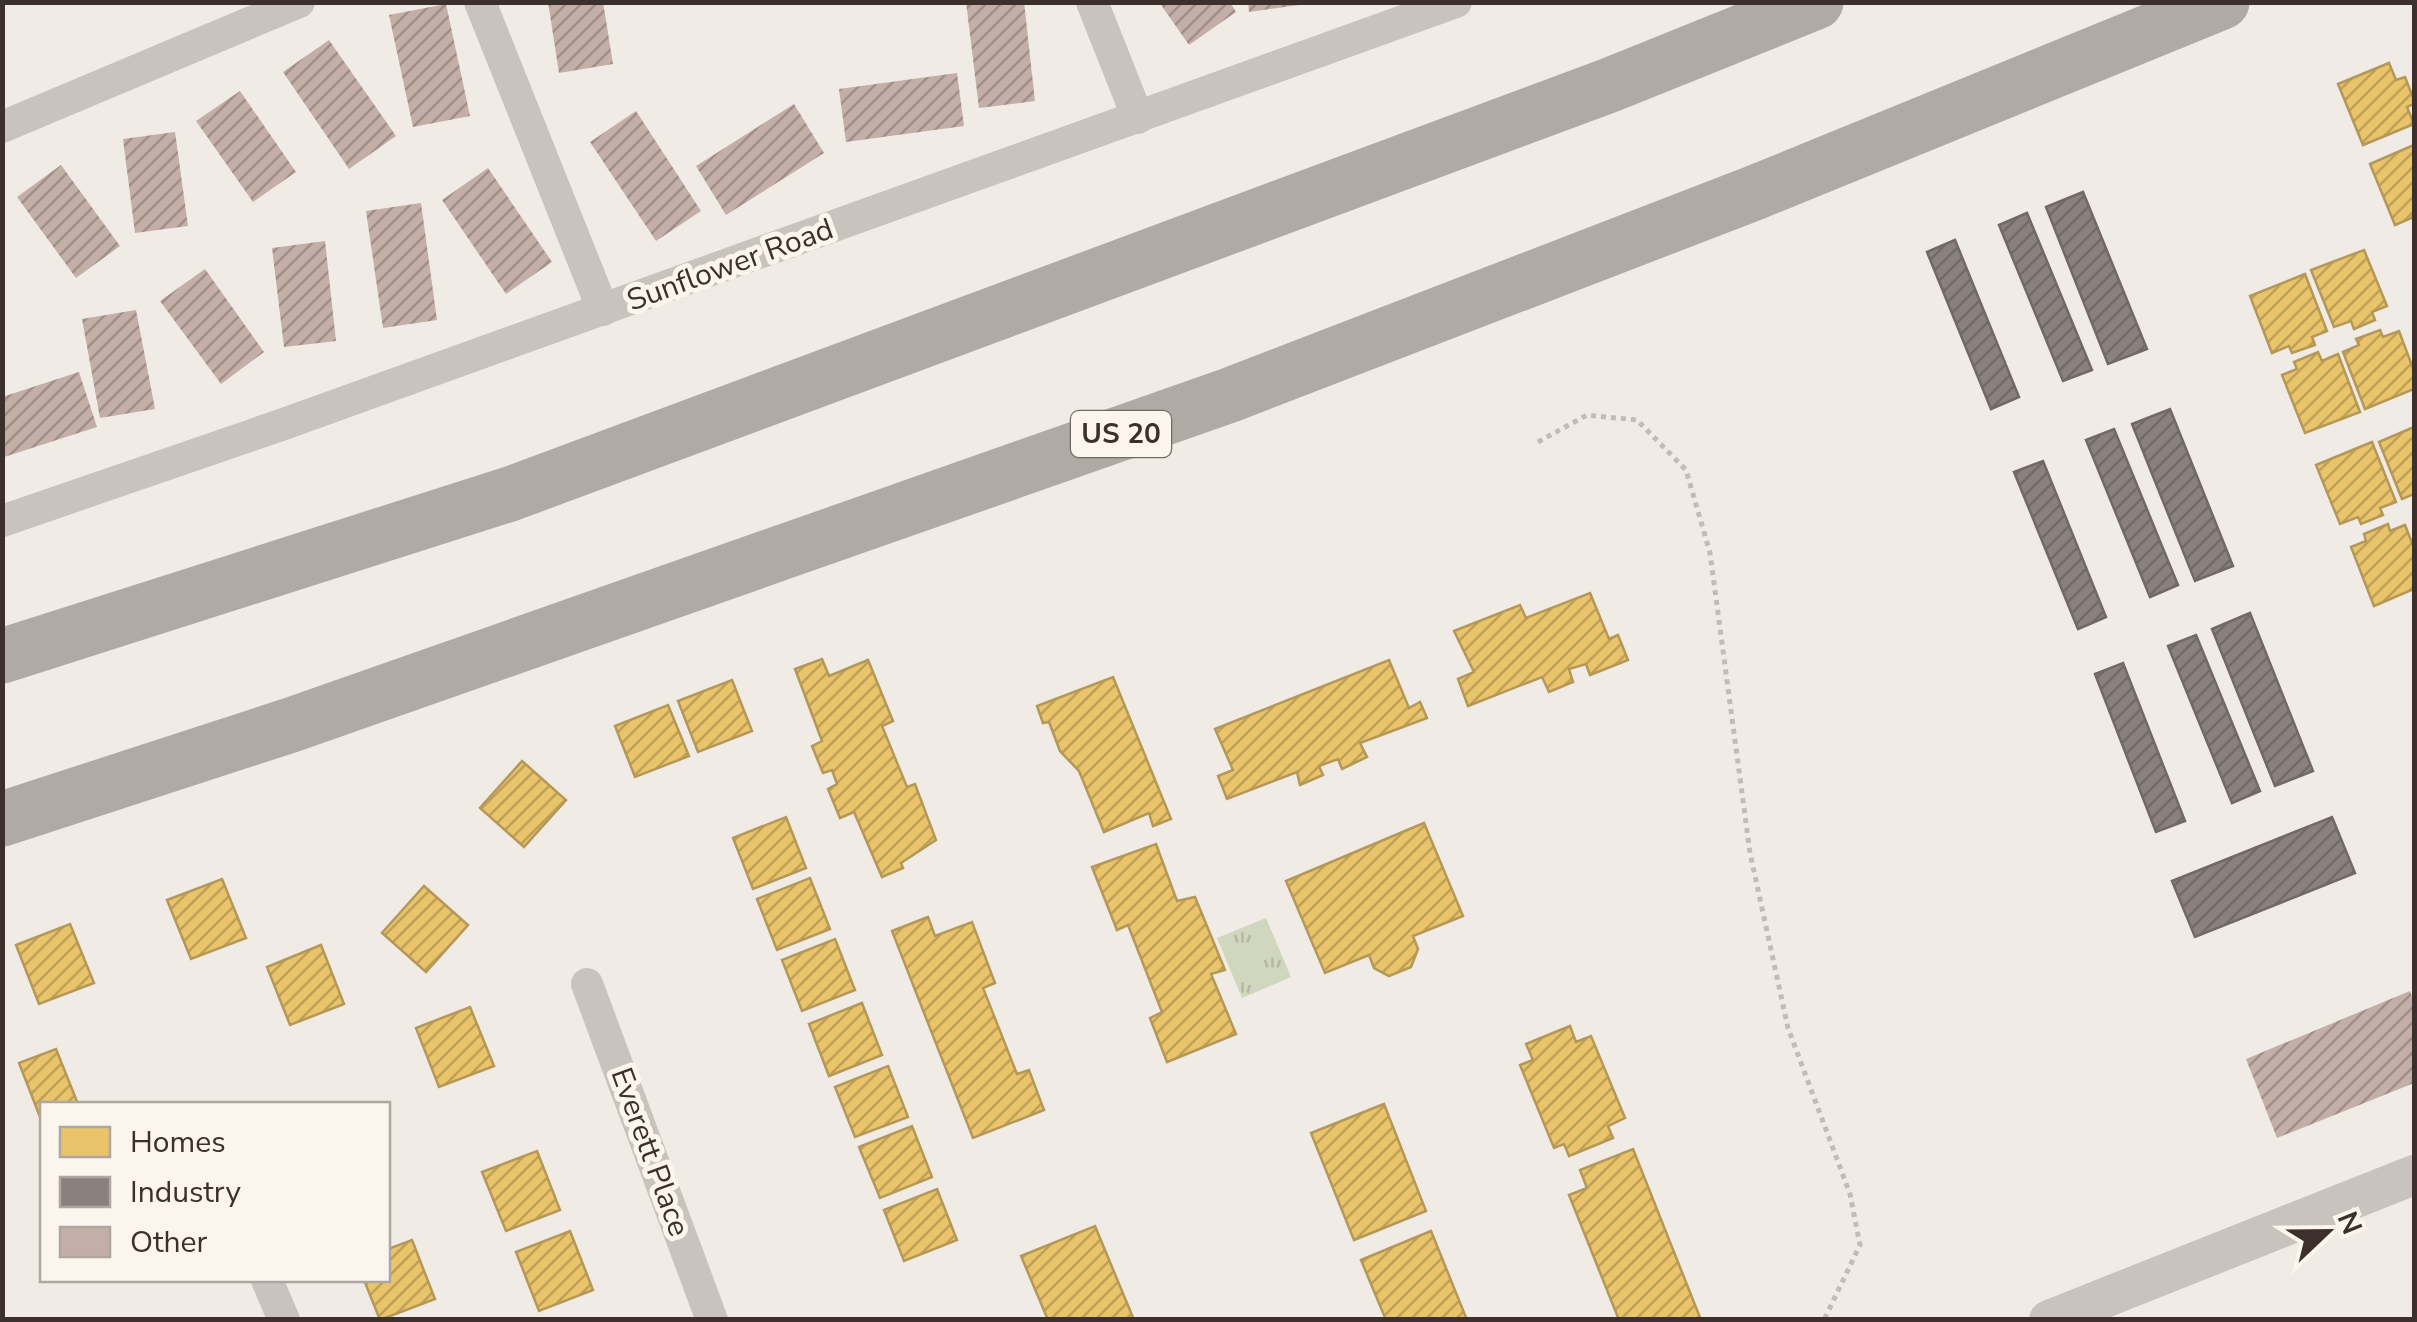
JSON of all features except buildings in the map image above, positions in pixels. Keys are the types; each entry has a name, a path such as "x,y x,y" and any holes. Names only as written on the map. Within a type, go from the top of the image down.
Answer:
{"highway":[{"path":"2,656 510,494 1610,85 1816,2"},
{"name":"US 20","path":"2,819 290,725 1230,396 1754,193 2222,2"}],"street":[{"path":"2,127 299,2"},
{"path":"480,2 604,310"},
{"path":"1092,2 1138,118"},
{"name":"Sunflower Road","path":"2,521 299,419 1456,2"},
{"name":"Everett Place","path":"587,984 712,1320"},
{"path":"2049,1320 2414,1176"},
{"path":"267,1282 284,1320"}],"path":[{"path":"1538,442 1586,414 1636,420 1686,470 1710,553 1750,853 1788,1028 1850,1194 1860,1245 1824,1320"}],"green space":[{"path":"1266,918 1291,977 1242,998 1217,938"}]}
